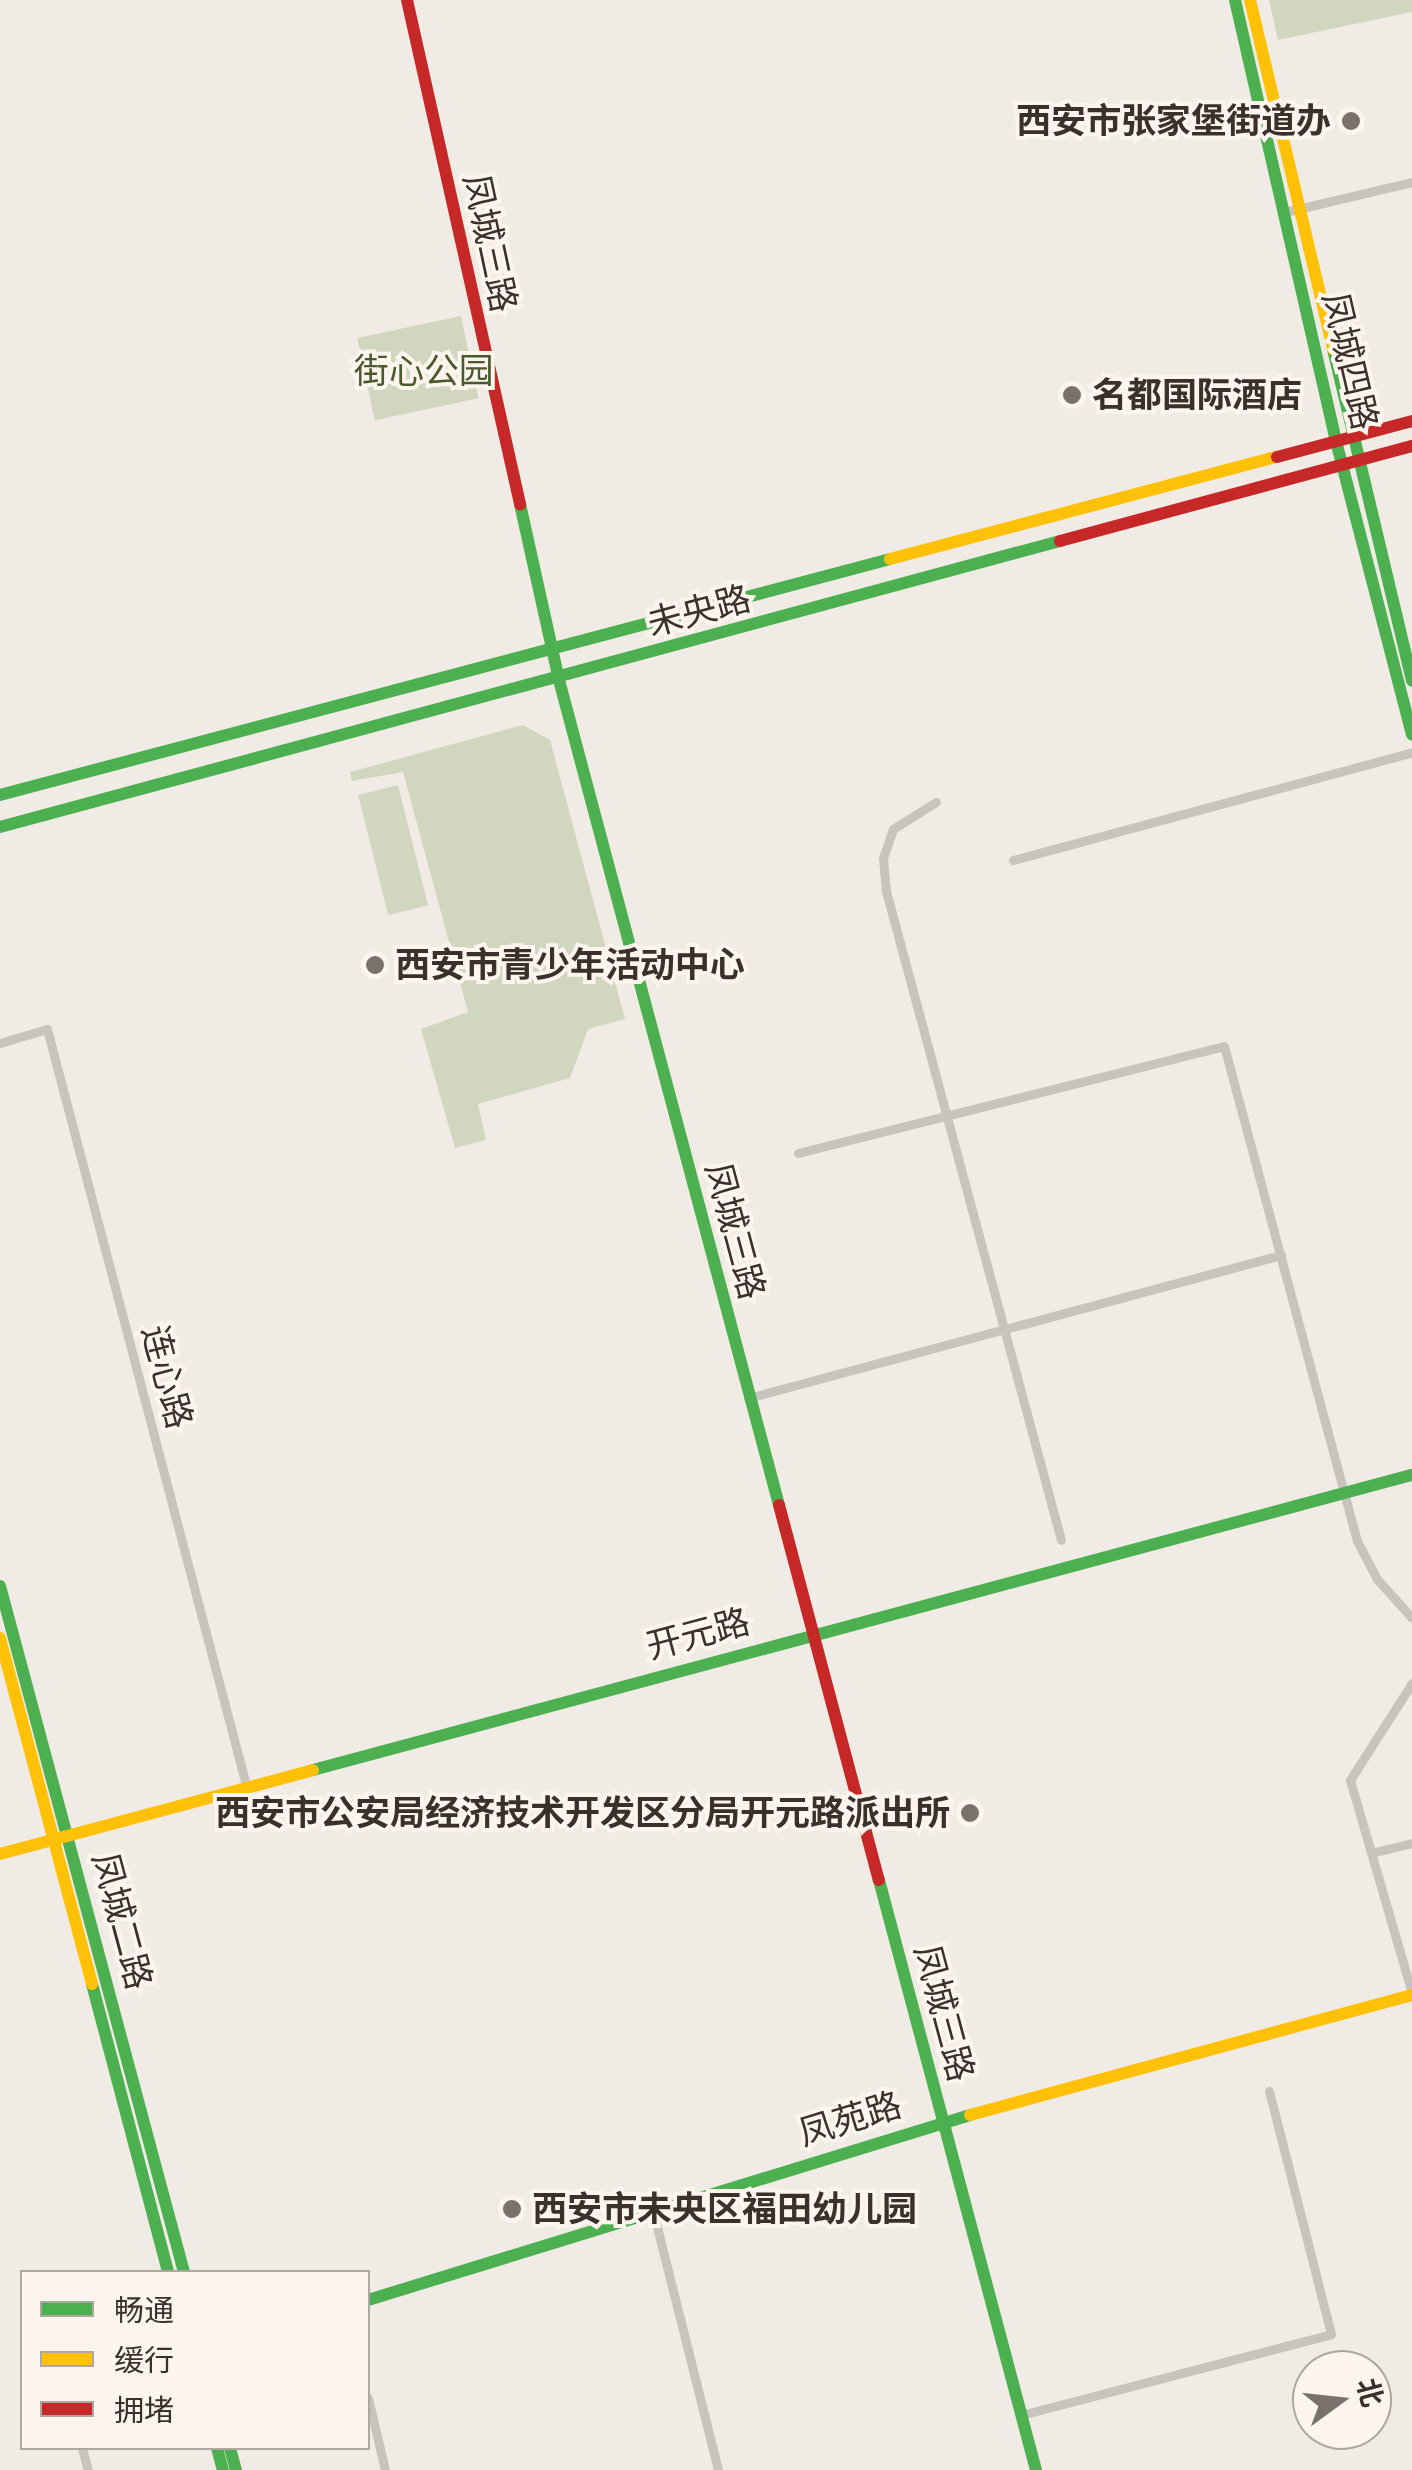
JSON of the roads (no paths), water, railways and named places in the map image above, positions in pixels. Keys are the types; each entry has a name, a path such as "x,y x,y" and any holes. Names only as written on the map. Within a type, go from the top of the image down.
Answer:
{"street":[{"name":"凤城三路","path":"407,0 558,680 1036,2470"},
{"name":"凤城四路","path":"1235,0 1292,211"},
{"name":"凤城四路","path":"1250,0 1292,211 1344,439 1412,681"},
{"path":"1292,211 1412,182"},
{"name":"未央路","path":"0,795 551,652 1412,420"},
{"name":"未央路","path":"0,827 558,680 1412,446"},
{"name":"凤城四路","path":"1351,462 1412,734"},
{"path":"1013,860 1412,752"},
{"path":"936,802 893,829 883,858 886,891 1061,1540"},
{"name":"连心路","path":"0,1042 46,1030 246,1786"},
{"path":"798,1153 1224,1046 1357,1541 1377,1578 1412,1618"},
{"path":"748,1398 1282,1255"},
{"name":"开元路","path":"0,1854 1412,1475"},
{"name":"凤城二路","path":"0,1586 183,2270"},
{"name":"凤城二路","path":"0,1638 167,2270"},
{"path":"1412,1683 1350,1780 1412,1994"},
{"path":"1371,1854 1412,1843"},
{"name":"凤苑路","path":"370,2299 942,2122 1412,1994"},
{"path":"1022,2415 1331,2334 1269,2092"},
{"path":"652,2212 718,2470"},
{"path":"370,2406 386,2470"}],"place":[{"name":"西安市张家堡街道办","path":"1351,121"},
{"name":"名都国际酒店","path":"1072,395"},
{"name":"西安市青少年活动中心","path":"375,965"},
{"name":"西安市公安局经济技术开发区分局开元路派出所","path":"970,1813"},
{"name":"西安市未央区福田幼儿园","path":"512,2209"}],"park label":[{"name":"街心公园","path":"424,371"}]}
